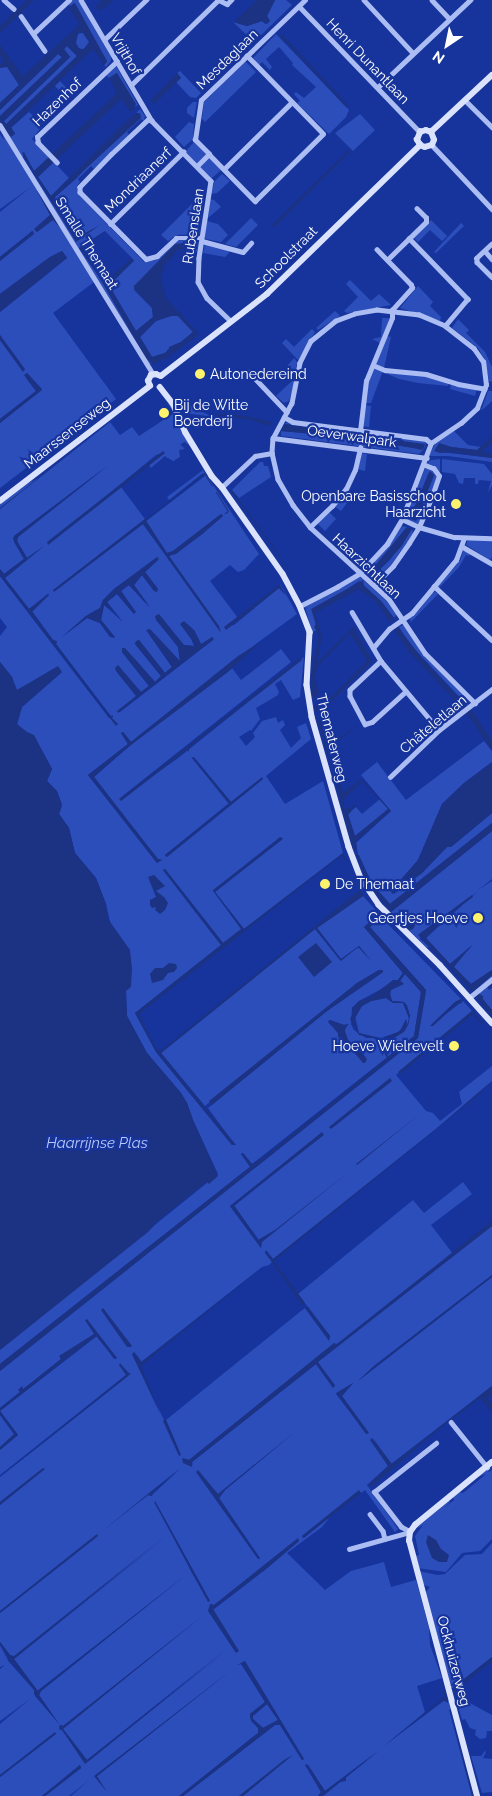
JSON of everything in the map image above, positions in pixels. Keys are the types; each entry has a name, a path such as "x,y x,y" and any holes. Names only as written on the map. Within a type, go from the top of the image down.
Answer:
{"street":[{"path":"4,0 14,9"},
{"path":"34,33 69,0"},
{"name":"Vrijthof","path":"81,0 152,121 212,182"},
{"path":"104,39 146,0"},
{"path":"131,86 218,0 227,4 231,0"},
{"name":"Mesdaglaan","path":"209,154 195,140 201,100 305,0"},
{"path":"364,0 413,53"},
{"path":"432,0 450,19"},
{"path":"378,87 470,0"},
{"name":"Henri Dunantlaan","path":"299,6 420,132"},
{"path":"21,16 46,51"},
{"path":"197,166 209,154 255,201 323,134 247,56"},
{"name":"Hazenhof","path":"56,163 38,143 38,137 116,60"},
{"path":"432,132 492,75"},
{"path":"466,100 492,127"},
{"path":"224,169 292,102"},
{"path":"152,121 148,120 80,187 82,196 148,260 156,256 176,238 202,240 242,252 251,244"},
{"name":"Smalle Themaat","path":"0,124 153,374"},
{"path":"432,132 426,130 420,132 417,140 420,145 425,147 432,145"},
{"path":"432,132 434,140 432,145"},
{"name":"Schoolstraat","path":"161,376 267,294 420,145"},
{"path":"432,145 492,210"},
{"name":"Mondriaanerf","path":"110,224 183,152"},
{"name":"Rubenslaan","path":"212,182 202,240 198,282 207,298 231,321"},
{"path":"387,260 426,222 426,218 417,209"},
{"path":"409,238 468,299 445,326"},
{"path":"492,244 477,258 477,262 492,276"},
{"path":"360,431 366,381 392,318 392,310 411,290 411,284 377,250"},
{"path":"484,251 492,259"},
{"name":"Haarzichtlaan","path":"475,703 425,653 401,620 389,599 310,527 293,505 278,479 272,453 274,438 293,398 300,363 305,350 318,334 336,321 350,315 365,311 392,310 418,315 445,326 474,349 483,362 486,387"},
{"path":"372,365 385,370 426,374 458,384 492,386"},
{"path":"249,372 287,412"},
{"path":"153,374 161,376 163,380 160,387 156,389 150,386 149,379 153,374"},
{"name":"Maarssenseweg","path":"0,501 150,386"},
{"name":"Thematerweg","path":"160,387 174,405 200,458 283,574 300,606 310,632 308,698 354,861 361,878 379,905 471,996 492,1023"},
{"path":"300,606 360,573 387,544 402,519 427,458 431,443 469,417 477,408 486,387"},
{"name":"Oeverwalpark","path":"284,417 289,421 426,439 431,443"},
{"name":"Oeverwalpark","path":"274,438 427,458"},
{"path":"310,527 332,506 346,488 355,470 360,448"},
{"path":"222,487 255,456 272,453"},
{"path":"374,584 393,566 419,526 439,476 434,470 424,465"},
{"path":"402,519 419,526 464,538 492,538"},
{"path":"373,648 389,629 412,613 456,560 464,538"},
{"path":"462,547 492,564"},
{"path":"434,586 492,640"},
{"path":"352,612 381,661 405,692 439,730"},
{"path":"381,661 350,690 350,696 365,724 372,722 405,692"},
{"name":"Châteletlaan","path":"390,777 439,730 492,689"},
{"path":"471,996 492,980"},
{"path":"349,1549 410,1532 415,1525 490,1465 451,1422"},
{"path":"410,1532 400,1527 374,1492 436,1443"},
{"path":"370,1514 383,1531 385,1538"},
{"name":"Ockhuizerweg","path":"410,1532 409,1541 413,1559 477,1796"}],"shaded area":[{"path":"72,0 78,0 111,57 111,61 106,67 104,65 107,62 74,3 70,6 68,4"},
{"path":"275,0 286,0 292,5 254,42 233,22 247,26 262,21 265,24 270,21 267,16"},
{"path":"82,33 90,41 82,49 74,41"},
{"path":"276,34 349,110 346,117 329,134 297,103 300,101 294,94 296,92 304,98 316,87 292,65 293,63 279,47 266,59 272,67 270,70 262,62 259,65 253,58"},
{"path":"67,46 77,56 6,125 4,121 70,57 64,49"},
{"path":"58,54 62,57 0,116 0,110"},
{"path":"245,61 256,72 205,122 202,119 204,102"},
{"path":"7,66 19,85 0,103 0,68"},
{"path":"116,66 138,105 135,107 117,73 109,78 106,75"},
{"path":"180,71 201,93 196,98 190,97 176,82 181,78 177,73"},
{"path":"60,81 72,94 67,99 55,86"},
{"path":"193,102 197,102 194,118 187,113 187,108"},
{"path":"140,109 145,116 144,121 141,119 127,132 129,135 94,169 91,166 78,179 80,182 77,186 78,194 144,262 156,260 178,239 196,241 198,243 197,252 194,251 193,244 187,242 134,290 152,308 153,317 136,331 109,285 134,261 132,258 105,231 79,248 97,273 137,343 151,363 147,368 94,282 53,313 116,399 0,488 0,423 42,389 27,373 26,378 36,391 0,419 0,340 23,371 0,335 0,312 67,258 62,251 50,257 0,294 0,261 34,233 32,231 0,257 0,212 31,187 0,209 0,134 4,140 0,121 9,136 15,133 11,128 29,112 43,125 32,139 50,157 34,171 23,152 23,159 67,226 78,237 55,201 55,197 77,178","holes":["38,191 64,232 53,219 37,232 35,229 50,215"]},
{"path":"360,114 375,130 353,151 335,133"},
{"path":"189,122 194,124 193,139 184,147 175,137"},
{"path":"194,142 207,155 197,165 185,152"},
{"path":"208,157 221,170 211,179 199,166"},
{"path":"53,161 69,178 51,196 38,177"},
{"path":"222,174 230,181 217,193 211,194 214,182"},
{"path":"210,199 214,200 221,207 208,218"},
{"path":"192,204 202,213 199,234 177,235 168,241 161,235"},
{"path":"251,218 258,225 236,247 225,244"},
{"path":"431,220 447,236 442,241 430,230 418,242 413,237"},
{"path":"207,221 218,224 228,235 221,242 204,237"},
{"path":"461,223 464,226 436,253 434,252"},
{"path":"205,244 230,250 225,257 203,253"},
{"path":"350,280 371,301 379,294 391,305 347,313 344,311 358,297 346,284"},
{"path":"418,286 433,302 430,306 441,317 440,321 400,308"},
{"path":"335,311 340,316 318,330 316,328"},
{"path":"171,316 178,316 193,332 181,342 170,347 165,353 152,357 140,337 156,321"},
{"path":"382,318 390,318 380,343 372,339 381,337"},
{"path":"458,319 469,330 466,333 485,352 492,367 492,382 489,381 485,360 478,348 452,328"},
{"path":"312,329 315,332 298,360 282,343 286,339 294,347"},
{"path":"386,336 391,337 384,368 377,365 376,362"},
{"path":"294,358 297,362 292,393 289,401 284,403 276,396 293,380 286,373 289,370 286,367"},
{"path":"373,368 383,371 371,403 364,403 367,382"},
{"path":"385,371 425,376 449,383 448,386 418,383 399,379 385,373"},
{"path":"451,384 477,389 475,396 450,389"},
{"path":"488,391 492,391 492,401 481,411"},
{"path":"184,401 213,417 185,413 179,402"},
{"path":"171,403 190,446 185,442 180,444 185,449 179,450 180,457 173,461 165,456 151,468 149,465 164,453 156,455 48,544 121,487 145,519 53,591 143,524 222,632 169,556 201,535 223,516 221,514 173,551 167,553 145,522 205,476 203,473 169,500 167,497 203,470 259,554 244,570 238,572 230,565 210,581 238,618 225,627 234,625 279,588 285,595 279,582 297,614 238,657 131,742 123,732 121,733 128,744 88,775 157,863 160,859 158,860 94,777 139,738 232,668 241,680 281,649 291,662 119,799 177,759 304,657 300,697 293,700 281,680 275,684 279,692 278,695 256,708 260,719 251,731 239,737 246,746 255,737 253,733 262,721 276,717 278,723 283,720 285,725 280,730 291,748 301,738 297,727 306,723 311,739 266,776 285,804 323,781 343,853 244,929 215,892 282,839 280,837 213,891 242,930 223,943 165,869 163,870 221,945 135,1013 156,1052 232,1145 235,1145 208,1108 327,1011 383,972 379,970 357,983 205,1106 161,1053 315,929 340,960 359,947 370,962 359,946 341,959 317,928 363,896 379,914 364,927 403,973 398,980 359,1001 352,1008 351,1024 354,1030 366,1038 378,1038 359,1033 355,1016 362,1006 371,1001 386,998 390,1001 403,1003 409,1018 407,1026 410,1016 407,1005 404,1002 392,1001 390,994 391,990 403,983 400,981 405,974 421,992 414,1036 252,1164 243,1153 241,1154 251,1166 0,1364 0,1350 218,1174 187,1103 181,1093 147,1053 127,1016 126,991 106,904 96,878 75,853 69,828 59,814 62,805 57,791 47,781 52,769 44,754 17,724 22,707 62,672 16,690 12,677 0,662 0,636 7,627 0,618 0,576 109,718 112,718 113,715 111,716 32,611 49,595 29,609 5,578 44,546 27,558 17,541 18,537 108,466 14,536 14,542 24,559 4,574 0,569 0,509 21,492 0,508 0,504 26,484 39,478 110,422 120,435 132,427 139,436 174,413 168,404","holes":["157,558 158,560 145,572 158,589 154,591 142,575 134,585 149,607 129,585 121,591 135,612 134,614 117,594 107,602 123,622 104,605 101,620 115,637 110,637 100,623 87,618 62,637 86,616 100,608 103,600 114,589","155,616 184,645 194,646 192,641 194,630 201,644 213,640 120,712 117,712 137,696 116,671 141,692 149,686 122,652 133,657 155,682 161,676 135,644 139,640 165,673 172,667 147,631 180,661 178,647","194,757 231,802 263,779 166,857 165,855 229,803 192,758","406,1019 407,1026 387,1042 383,1037 397,1033 404,1026","330,1020 344,1025 348,1024 344,1032 348,1040 367,1058 349,1047 342,1037 338,1037 338,1033 328,1022"]},
{"path":"364,405 371,406 369,427 362,426"},
{"path":"286,423 421,440 426,443 424,449 419,454 281,436 281,431 336,436 359,444 380,442 408,447 403,440"},
{"path":"454,431 468,445 481,447 477,450 451,447 439,443 440,452 492,458 492,462 448,456 429,456 436,442"},
{"path":"360,453 367,454 365,471 357,469"},
{"path":"440,459 440,474 427,463 431,460"},
{"path":"442,459 484,464 492,474 492,486 488,492 491,481 479,480 478,484 475,484 475,478 464,478 463,484 459,483 455,474 442,472"},
{"path":"260,462 263,462 264,466 268,466 271,477 239,498 232,490"},
{"path":"428,468 438,476 418,524 405,518 425,469","holes":["429,472 434,475 416,520 410,518"]},
{"path":"344,494 350,499 341,511 334,506"},
{"path":"329,512 336,519 325,531 317,523"},
{"path":"401,526 407,527 368,574 366,570 381,555"},
{"path":"412,529 413,533 392,564 376,579 372,577 390,560"},
{"path":"492,539 492,557 490,560 466,545 468,540"},
{"path":"463,551 471,552 469,556 466,555 459,567 438,589 437,586 446,574 460,561"},
{"path":"359,576 388,602 397,614 394,618 381,601 359,581 313,613 317,630 312,632 305,607"},
{"path":"435,592 438,594 411,622 409,617 420,609 431,593"},
{"path":"403,625 423,653 469,700 468,706 409,643 399,627"},
{"path":"484,741 492,751 492,762 464,783 442,804 418,860 391,891 394,894 422,873 447,847 451,847 492,813 492,823 390,904 372,884 358,854 356,843 391,811 361,775 377,762 406,800"},
{"path":"380,799 388,809 386,812 355,836 348,814 356,807 362,814"},
{"path":"492,831 492,879 478,890 492,881 492,970 471,984 454,967 473,945 450,964 426,938 477,892 422,932 420,939 429,947 426,947 391,912"},
{"path":"380,916 461,999 455,1002 430,1026 463,1001 472,1011 396,1075 426,1111 433,1113 440,1121 462,1104 459,1092 492,1066 492,1081 437,1128 273,1259 266,1251 265,1253 272,1262 269,1265 262,1267 141,1362 135,1353 132,1354 181,1455 166,1420 305,1308 329,1340 330,1336 298,1294 413,1200 424,1213 463,1182 472,1194 431,1225 453,1254 337,1344 334,1344 189,1460 182,1458 193,1465 192,1462 316,1364 333,1387 335,1385 317,1362 492,1226 492,1275 374,1366 358,1381 492,1277 492,1386 391,1464 373,1438 388,1466 367,1485 398,1529 395,1532 365,1490 361,1493 359,1491 302,1536 304,1538 330,1517 322,1527 287,1553 325,1590 351,1571 384,1562 391,1587 416,1580 429,1628 430,1645 442,1678 417,1686 425,1712 384,1746 445,1700 448,1703 448,1698 451,1709 449,1710 472,1796 323,1796 379,1751 325,1791 308,1765 305,1765 321,1792 318,1796 243,1796 292,1755 239,1796 183,1796 275,1725 280,1725 302,1760 304,1759 244,1661 241,1664 265,1702 250,1714 251,1721 258,1728 258,1733 179,1796 71,1796 89,1780 69,1796 45,1796 81,1768 80,1765 42,1796 0,1796 0,1777 56,1734 0,1775 0,1724 30,1699 0,1721 0,1669 5,1665 0,1667 0,1645 9,1662 35,1691 35,1696 60,1725 39,1695 41,1691 186,1575 37,1691 14,1659 166,1537 14,1657 10,1655 0,1642 0,1613 98,1536 0,1611 0,1505 44,1469 0,1502 0,1477 128,1376 129,1373 120,1364 126,1375 0,1475 0,1450 18,1435 0,1411 97,1336 114,1359 117,1358 85,1320 95,1334 60,1356 61,1359 0,1408 0,1371 418,1038 426,990 370,927 379,920","holes":["324,1134 234,1206 259,1240 275,1230 261,1242 261,1248 230,1206","353,1383 342,1396 367,1434 336,1394","294,1433 225,1490 219,1498 260,1558 258,1559 198,1470 217,1495","180,1469 151,1496 148,1495 101,1532","155,1501 210,1601 208,1601 192,1573","298,1539 299,1541 266,1569 213,1610 238,1651 236,1652 211,1612 210,1604 214,1605","203,1616 64,1727 63,1729 87,1760 226,1649 89,1761 85,1761 62,1730 59,1729 60,1725 63,1726","231,1670 96,1777 106,1791 95,1776"]},
{"path":"492,975 492,983 487,987 489,990 492,988 492,1010 474,991"},
{"path":"0,1415 15,1435 0,1447"},
{"path":"486,1469 489,1472 492,1470 492,1539 480,1551 462,1553 446,1572 417,1568 415,1556 419,1555 415,1536 423,1525 418,1528 416,1526 449,1500 450,1502 444,1508 454,1500 453,1497 459,1492 463,1493 486,1474 475,1478"},
{"path":"492,1543 492,1657 451,1689 425,1593 430,1587 424,1585 418,1571 438,1575 445,1574 465,1555 482,1554"},
{"path":"468,1702 492,1715 492,1731 487,1731 486,1738 480,1739 475,1735 476,1730 470,1728 465,1719 462,1720 458,1706"},
{"path":"267,1704 278,1720 263,1728 253,1719 252,1715"},
{"path":"485,1751 483,1758 492,1759 492,1792 482,1793 471,1756 481,1756"}],"water":[{"path":"27,0 34,0 0,33 0,26"},
{"path":"102,0 114,0 100,11 96,7"},
{"path":"257,0 275,0 267,16 270,21 267,24 262,21 247,26 234,22"},
{"path":"75,3 107,61 104,65 94,50 90,52 11,127 15,134 11,137 0,121 0,116 62,57 58,54 0,110 0,103 19,85 7,67 0,68 0,64 4,62 0,55 0,45 23,76 78,26 79,24 69,8","holes":["82,32 89,42 83,50 76,43 78,34","67,46 77,56 6,124 4,121 70,57 64,49"]},
{"path":"282,34 348,105 346,107 280,36"},
{"path":"117,73 136,104 135,107 131,112 121,99 38,177 51,196 121,126 136,113 140,113 141,118 55,197 55,201 78,237 100,225 76,242 22,153 24,152 34,171 117,93 109,78"},
{"path":"177,73 181,78 154,104 151,100"},
{"path":"349,150 350,152 275,227 272,225"},
{"path":"37,190 64,232 53,220 37,232 34,229 50,215"},
{"path":"33,231 34,234 0,261 0,257"},
{"path":"105,231 83,249 105,282 131,259 134,260 109,286 136,331 153,317 152,308 134,289 134,286 175,244 192,242 192,247 178,250 164,266 161,280 166,298 199,334 167,358 152,364 146,358 99,277 79,248","holes":["171,316 178,316 193,332 181,342 169,347 169,350 165,353 152,357 140,337 156,321"]},
{"path":"62,251 67,258 0,312 0,294 50,257"},
{"path":"0,335 25,369 23,372 0,340"},
{"path":"27,373 42,390 0,423 0,419 36,391 24,375"},
{"path":"227,413 271,422 270,426 248,419 211,416"},
{"path":"110,422 0,509 0,508"},
{"path":"285,424 425,444 423,450 380,442 359,444 336,436 281,431"},
{"path":"492,437 492,442 482,452 492,454 492,458 434,451 439,443 451,447 477,450"},
{"path":"163,451 165,453 48,545 47,542"},
{"path":"108,465 18,537 17,541 27,558 44,546 5,578 29,609 49,595 32,612 53,640 57,641 56,644 110,716 113,716 112,718 118,724 116,726 0,576 0,569 4,574 24,559 13,539 14,536"},
{"path":"430,471 434,475 416,521 410,518"},
{"path":"232,490 277,551 303,594 278,554"},
{"path":"221,514 223,516 201,535 176,554 169,556 219,626 221,633 143,524 54,592 53,590 145,519 167,553 173,551"},
{"path":"407,527 412,529 401,547 372,577 368,574 370,572"},
{"path":"157,557 159,559 145,572 158,589 157,592 154,591 142,575 134,585 150,607 129,585 121,591 136,612 134,614 117,594 107,602 123,623 112,610 104,605 101,620 115,638 110,637 100,623 87,618 62,637 86,616 100,608 103,600 114,589"},
{"path":"363,580 364,586 381,601 394,618 390,622 376,602 359,589 315,613 322,636 317,663 353,627 372,661 331,702 315,713 314,706 324,704 367,661 350,633 317,667 315,680 319,692 316,698 312,698 311,675 319,635 314,627 316,624 311,609"},
{"path":"279,585 286,595 279,588 226,630 224,627"},
{"path":"159,614 184,645 194,646 194,643 180,624 184,621 194,630 201,644 212,637 214,639 118,713 117,711 136,696 116,671 115,668 118,665 141,692 149,686 122,652 122,648 125,648 155,682 161,676 135,644 136,641 139,640 165,673 172,667 146,630 150,629 180,661 178,647 156,620 155,616"},
{"path":"398,627 421,657 475,715 492,742 492,751 466,712 409,652 394,630"},
{"path":"261,642 228,672 123,751 94,777 158,859 162,860 157,863 88,775 128,744 121,733 123,732 131,742 238,656"},
{"path":"300,658 302,660 189,748 189,752 187,750 121,801 119,799"},
{"name":"Haarrijnse Plas","path":"0,662 12,677 17,690 58,666 62,672 22,707 17,724 34,735 52,769 47,781 57,791 62,805 59,814 69,828 75,853 96,878 106,904 108,919 130,950 132,969 131,987 126,991 127,1016 147,1053 181,1093 187,1103 218,1176 209,1184 207,1182 159,1220 148,1232 0,1350"},
{"path":"320,719 327,741 331,743 358,725 331,747 335,767 332,768 317,720"},
{"path":"193,757 231,802 262,777 263,779 167,857 165,855 229,804"},
{"path":"492,762 492,813 451,847 447,847 422,873 392,894 391,891 418,860 442,804 464,783"},
{"path":"333,771 337,774 343,793 362,779 391,811 356,841 357,850 354,850","holes":["362,781 388,809 355,836 348,815 356,805 345,810 343,800"]},
{"path":"492,823 492,831 391,912 369,886 356,855 359,855 372,884 390,904"},
{"path":"281,837 283,839 215,892 244,929 343,853 346,861 341,856 139,1014 156,1048 160,1051 360,890 363,896 317,928 341,959 359,946 372,961 358,947 341,961 315,929 161,1053 236,1145 232,1145 156,1052 135,1013 221,945 163,870 165,869 223,943 241,929 213,890"},
{"path":"154,875 165,886 156,891 168,903 165,910 160,914 155,910 156,907 152,908 150,905 150,900 156,897 148,877"},
{"path":"472,895 473,897 452,912 426,938 450,964 472,945 454,967 471,984 492,970 492,975 474,991 483,996 483,999 492,1010 492,1017 471,990 418,935"},
{"path":"379,914 379,919 370,927 426,990 418,1038 0,1371 0,1364 250,1167 241,1154 243,1153 252,1164 262,1158 387,1058 382,1049 382,1042 386,1043 385,1051 388,1057 414,1036 421,992 405,974 400,981 404,984 391,990 390,994 392,1001 404,1002 408,1009 410,1016 408,1025 404,1032 387,1042 383,1038 400,1031 406,1019 407,1026 409,1018 403,1003 393,1003 386,998 371,1001 362,1006 354,1020 359,1033 382,1040 359,1035 350,1019 353,1013 352,1008 359,1001 371,997 393,980 398,980 403,973 364,927"},
{"path":"409,918 415,924 409,930 403,924"},
{"path":"316,943 332,962 314,977 298,957"},
{"path":"169,963 176,964 177,968 174,972 168,973 163,980 152,983 150,974 155,968 163,968"},
{"path":"379,970 383,970 383,972 327,1011 212,1105 210,1103 209,1101 357,983"},
{"path":"461,999 462,1003 457,1004 433,1026 430,1026 455,1002"},
{"path":"472,1011 485,1026 472,1015 400,1074 398,1072"},
{"path":"328,1021 344,1025 349,1024 345,1027 348,1040 367,1059 365,1063 342,1038 338,1037 338,1033"},
{"path":"390,1078 392,1081 331,1129 329,1127"},
{"path":"492,1081 478,1095 274,1261 305,1303 302,1305 265,1252 266,1250 273,1259 437,1128"},
{"path":"421,1113 357,1165 356,1164 383,1143"},
{"path":"322,1132 324,1135 234,1205 258,1240 275,1230 350,1171 262,1242 261,1248 230,1206"},
{"path":"492,1221 492,1226 318,1362 335,1386 333,1388 316,1364 192,1462 192,1467 183,1463 182,1458 189,1460 334,1343 337,1344"},
{"path":"263,1267 141,1366 161,1416 132,1354 134,1352 142,1362"},
{"path":"492,1275 492,1277 358,1381 374,1366"},
{"path":"308,1307 330,1336 329,1341 305,1308"},
{"path":"103,1308 131,1347 127,1347 101,1310"},
{"path":"87,1319 117,1358 115,1359 96,1336 0,1411 0,1408 20,1392 18,1390 22,1386 23,1389 61,1359 59,1356 94,1334 85,1320"},
{"path":"120,1363 128,1373 131,1373 128,1376 0,1477 126,1375 119,1365"},
{"path":"353,1383 342,1396 369,1433 366,1434 336,1393"},
{"path":"492,1386 492,1395 487,1397 492,1405 492,1412 480,1398 433,1434 373,1485 367,1486 388,1466 370,1440 372,1438 392,1464"},
{"path":"0,1411 18,1435 0,1450 0,1447 14,1434 0,1415"},
{"path":"165,1419 181,1455 179,1456 163,1421"},
{"path":"296,1431 225,1490 219,1498 260,1559 258,1559 196,1472 198,1470 218,1494"},
{"path":"43,1468 45,1469 0,1505 0,1502"},
{"path":"180,1468 153,1492 152,1496 148,1495 101,1532"},
{"path":"359,1490 361,1493 303,1538 302,1536"},
{"path":"155,1501 210,1601 208,1602"},
{"path":"97,1534 98,1536 0,1613 0,1611"},
{"path":"428,1535 436,1540 441,1549 449,1555 447,1562 439,1562 432,1558 426,1542"},
{"path":"165,1536 14,1659 38,1691 186,1575 41,1691 39,1695 58,1723 34,1694 34,1690 11,1662 8,1661 9,1658 0,1642 10,1655 14,1656"},
{"path":"298,1538 299,1541 266,1569 213,1609 239,1651 236,1653 208,1611 210,1604 214,1605"},
{"path":"202,1616 63,1729 87,1760 227,1650 85,1764 62,1730 59,1729 60,1725 63,1726"},
{"path":"492,1657 492,1661 454,1692 453,1688"},
{"path":"245,1661 304,1759 302,1760 280,1725 275,1725 183,1796 179,1796 258,1733 258,1728 250,1718 250,1714 265,1702 242,1664 237,1665","holes":["267,1704 278,1720 263,1728 253,1719 253,1716"]},
{"path":"232,1670 97,1776 107,1792 94,1776"},
{"path":"444,1688 448,1703 443,1700 383,1747 444,1697"},
{"path":"450,1708 451,1711 474,1796 472,1796"},
{"path":"55,1732 56,1734 0,1777 0,1775"},
{"path":"379,1750 346,1777 346,1781 340,1782 323,1796 318,1796 321,1792 305,1764 308,1765 325,1791"},
{"path":"293,1755 243,1796 239,1796 284,1760"},
{"path":"80,1765 81,1768 45,1796 42,1796"}],"waterway":[{"path":"145,520 204,473 212,486"},
{"path":"216,492 228,511 225,513"}],"place":[{"name":"Autonedereind","path":"200,374"},
{"name":"Bij de Witte Boerderij","path":"164,413"},
{"name":"Openbare Basisschool Haarzicht","path":"456,504"},
{"name":"De Themaat","path":"325,884"},
{"name":"Geertjes Hoeve","path":"478,918"},
{"name":"Hoeve Wielrevelt","path":"454,1046"}]}
